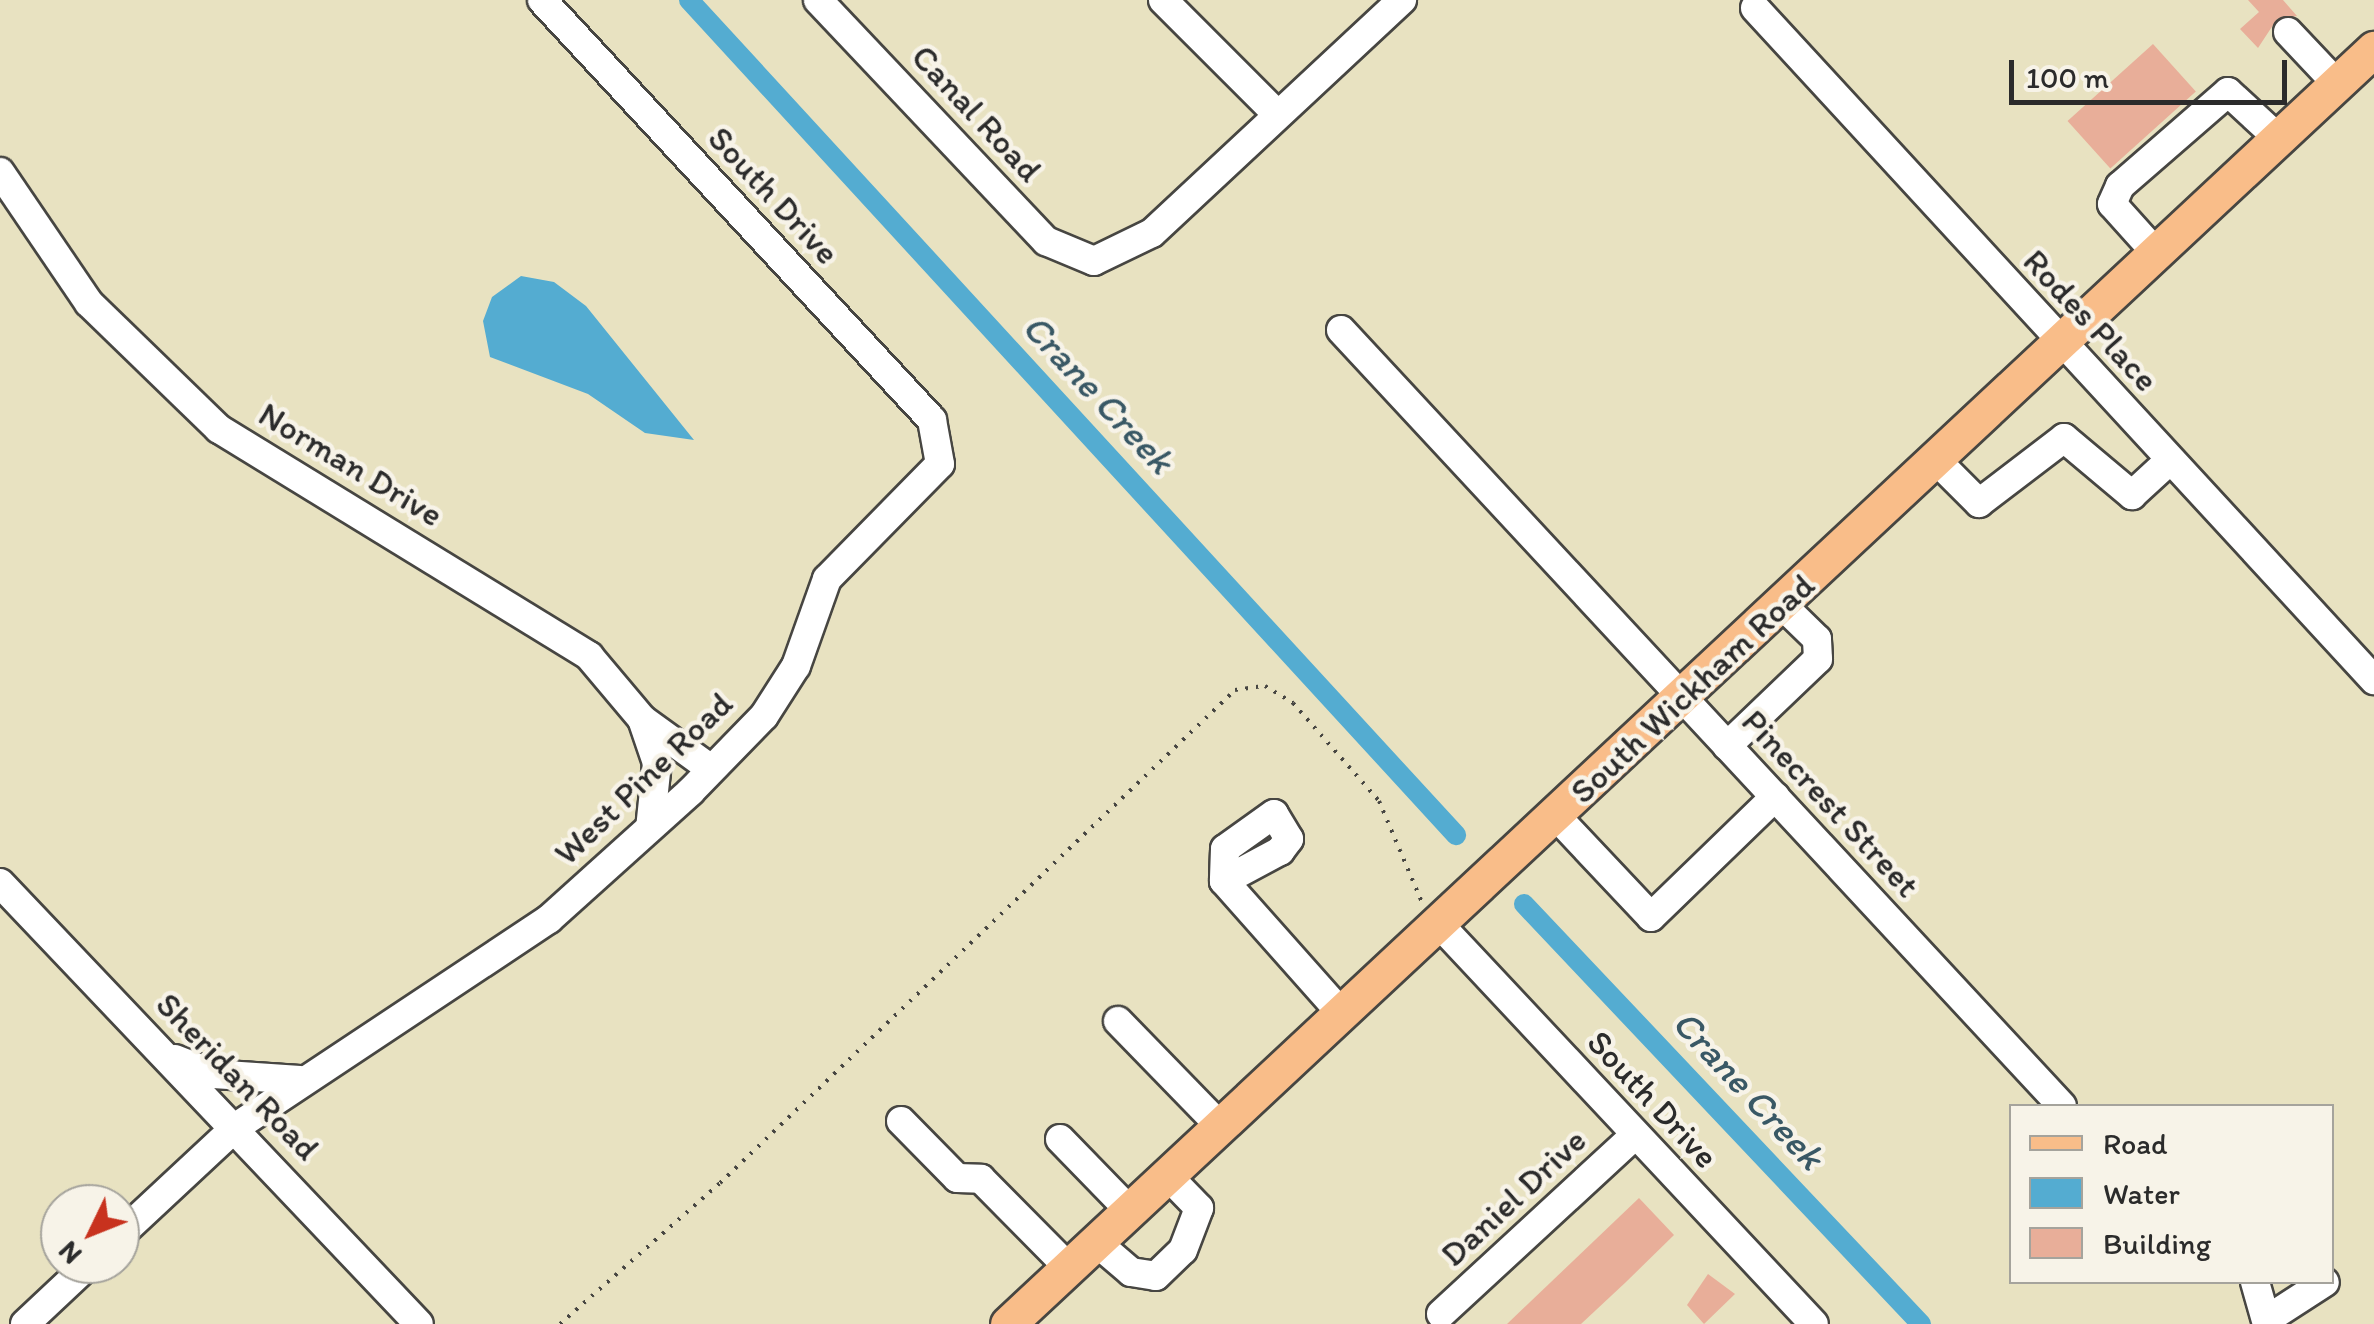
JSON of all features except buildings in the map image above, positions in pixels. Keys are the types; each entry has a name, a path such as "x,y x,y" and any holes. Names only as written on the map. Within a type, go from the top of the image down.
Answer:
{"main road":[{"name":"South Wickham Road","path":"1008,1324 2374,49"}],"street":[{"name":"South Drive","path":"542,0 932,420 940,446"},
{"name":"Canal Road","path":"818,0 1046,241 1094,260 1152,232 1277,114"},
{"path":"1163,0 1277,114 1402,0"},
{"name":"Rodes Place","path":"1756,8 2060,344 2374,680"},
{"path":"2288,32 2337,84"},
{"path":"2156,254 2112,204 2120,186 2228,92 2279,138"},
{"name":"Norman Drive","path":"0,172 89,303 219,429 590,656 642,719 711,769"},
{"name":"Pinecrest Street","path":"1342,330 2060,1104"},
{"path":"1936,460 1979,503 2064,438 2132,494 2170,461"},
{"name":"West Pine Road","path":"140,1217 236,1127 300,1080 549,919 650,828 711,769 796,666 827,579 925,484 940,446"},
{"path":"1727,746 1818,659 1817,639 1781,604"},
{"path":"642,719 656,762 650,828"},
{"path":"1555,816 1651,917 1775,798"},
{"path":"1224,881 1342,1014"},
{"name":"Sheridan Road","path":"0,883 420,1324"},
{"name":"South Drive","path":"1438,924 1635,1134 1799,1319"},
{"path":"1118,1021 1221,1127"},
{"path":"168,1056 213,1074 300,1080"},
{"path":"901,1121 957,1178 981,1179 1069,1268"},
{"name":"Daniel Drive","path":"1441,1314 1635,1134"},
{"path":"1060,1138 1130,1211"},
{"path":"1096,1242 1130,1272 1156,1276 1183,1250 1199,1208 1168,1176"},
{"path":"25,1324 68,1284"},
{"path":"2256,1284 2269,1320 2322,1284"}],"path":[{"path":"560,1324 720,1183 1235,690 1265,686 1293,704 1379,801 1412,887 1438,924"}],"water":[{"path":"521,276 554,282 586,306 694,440 645,433 588,394 490,357 483,321 492,297"}],"waterway":[{"name":"Crane Creek","path":"689,0 1456,835"},
{"name":"Crane Creek","path":"1524,904 1921,1324"}]}
